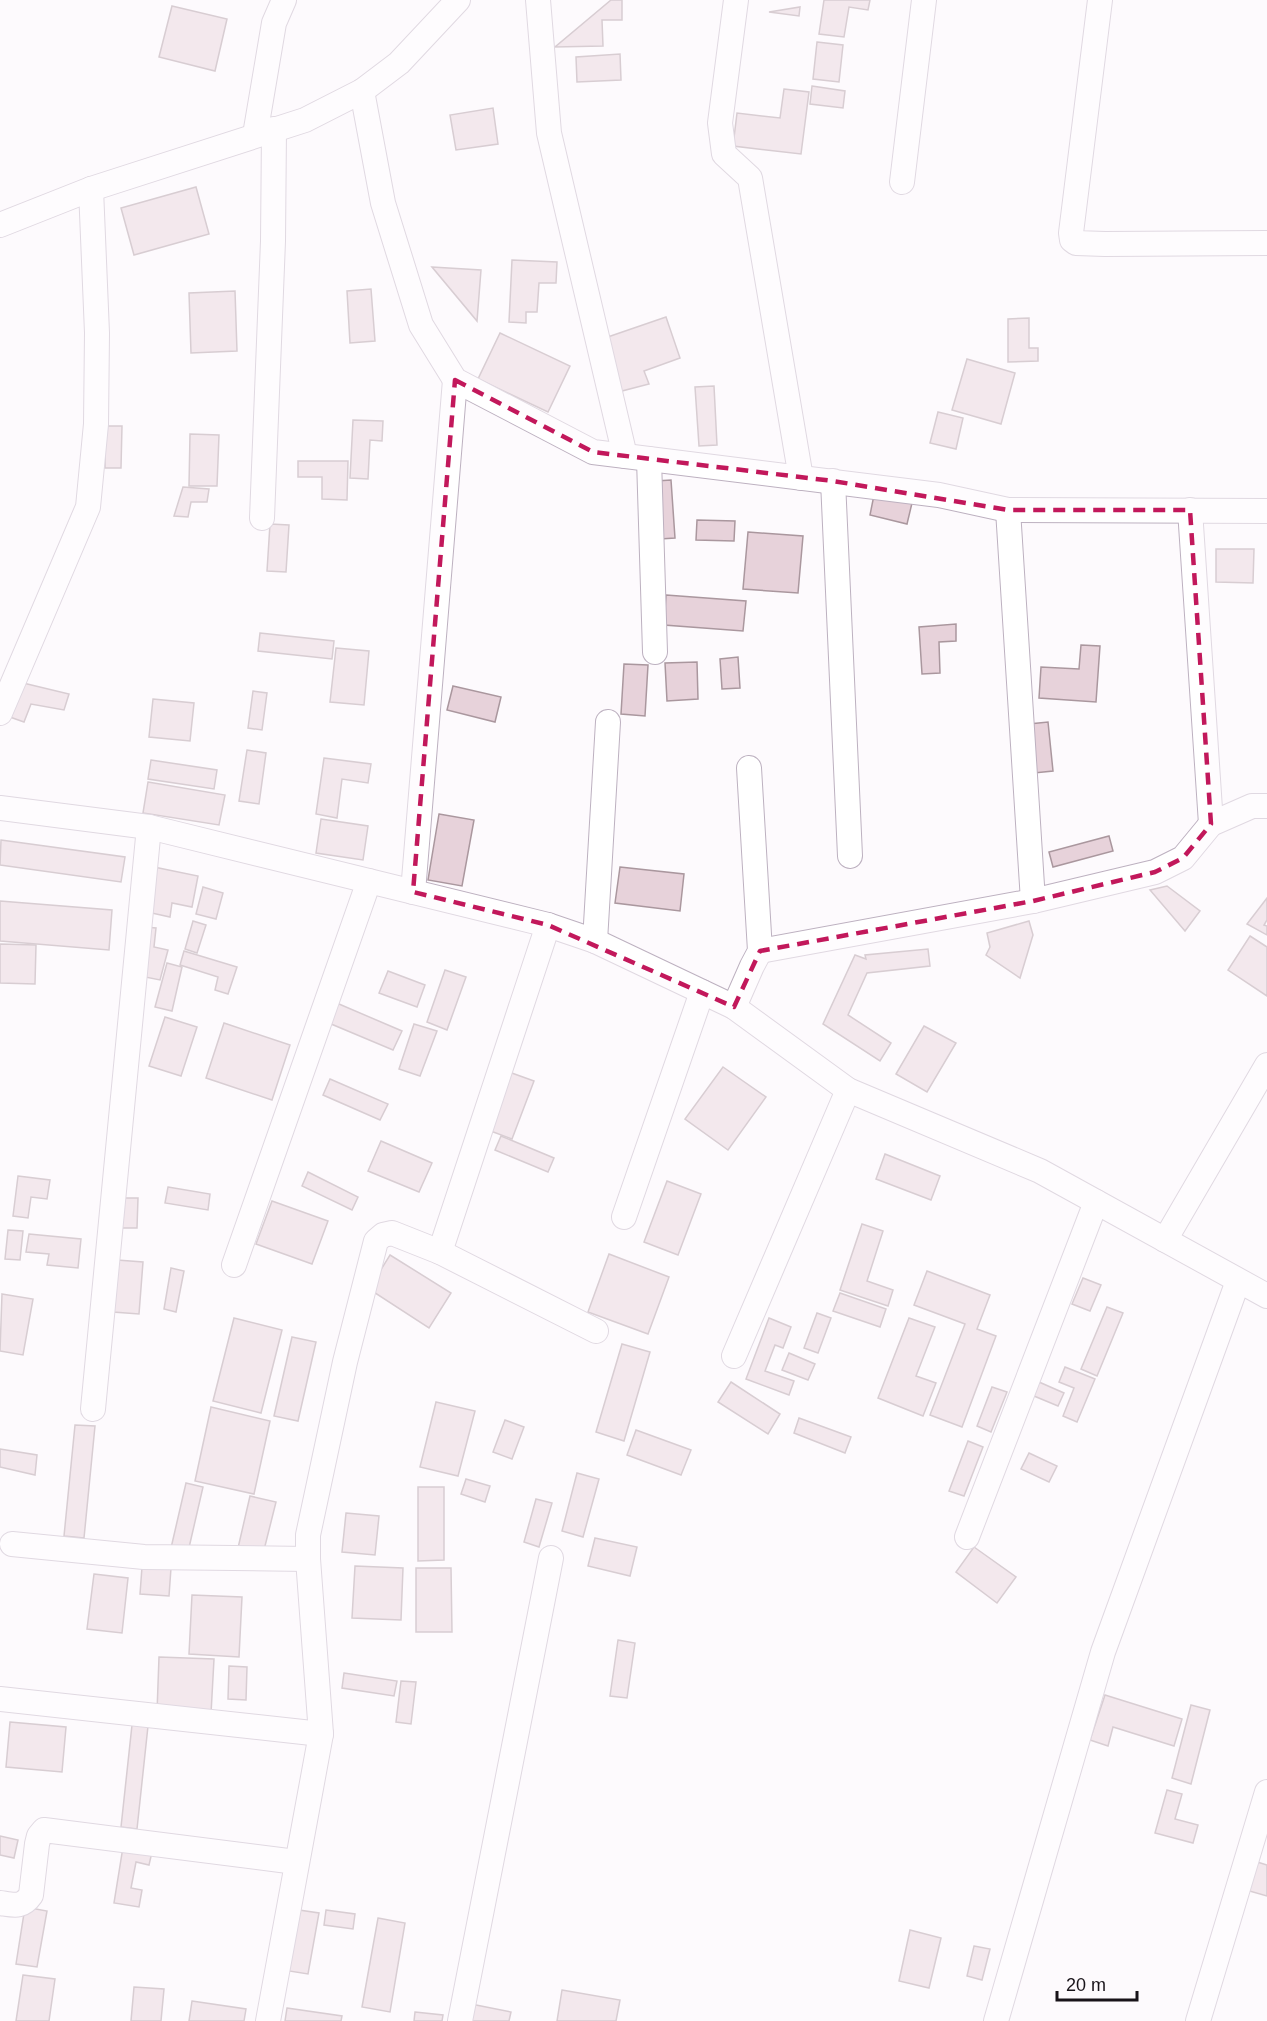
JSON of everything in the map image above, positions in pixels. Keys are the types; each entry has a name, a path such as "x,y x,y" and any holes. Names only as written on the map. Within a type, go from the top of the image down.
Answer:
{"street":[{"path":"262,518 273,241 264,132 274,23 284,0"},
{"path":"0,225 91,189 305,120 362,91 399,63 458,0"},
{"path":"538,0 549,133 625,456"},
{"path":"736,0 720,123 724,154 750,178 801,478"},
{"path":"902,182 924,0"},
{"path":"1100,0 1071,240 1076,243 1105,244 1267,243"},
{"path":"362,91 382,203 422,325 455,380 592,452 939,495 1008,510 1267,511"},
{"path":"0,713 88,507 96,424 98,333 91,189"},
{"path":"413,892 455,380"},
{"path":"649,459 655,652"},
{"path":"833,481 850,856"},
{"path":"1008,510 1033,901"},
{"path":"1190,510 1211,824"},
{"path":"595,941 608,722"},
{"path":"734,1007 760,951 749,768"},
{"path":"760,951 1033,901 1155,872 1183,858 1211,824 1252,806 1267,806"},
{"path":"0,808 149,827 548,925 595,941 734,1007 848,1090 1040,1171 1267,1296"},
{"path":"93,1409 149,827"},
{"path":"234,1265 369,881"},
{"path":"440,1252 548,925"},
{"path":"624,1217 702,992"},
{"path":"1165,1240 1267,1065"},
{"path":"734,1356 848,1090"},
{"path":"967,1537 1096,1202"},
{"path":"268,2021 321,1734 308,1535 345,1362 376,1241 383,1235 392,1233 440,1252 596,1331"},
{"path":"996,2021 1103,1652 1238,1281"},
{"path":"12,1544 144,1557 308,1559"},
{"path":"460,2021 551,1558"},
{"path":"0,1699 321,1734"},
{"path":"1198,2021 1267,1791"},
{"path":"0,1903 18,1906 26,1902 31,1895 37,1844 44,1830 296,1862"}],"highlighted area":[{"path":"455,380 593,452 833,481 1008,510 1190,510 1211,824 1183,858 1155,872 1033,901 760,951 734,1007 548,925 413,892"}],"building":[{"path":"611,0 622,0 622,20 602,20 603,46 555,47"},
{"path":"824,0 870,0 868,10 849,7 844,37 819,34"},
{"path":"172,6 227,19 215,71 159,57"},
{"path":"800,7 799,16 769,12"},
{"path":"817,42 843,45 839,82 813,79"},
{"path":"620,54 621,80 577,82 576,57"},
{"path":"812,86 845,91 843,108 810,104"},
{"path":"784,89 809,92 801,154 733,146 737,113 780,118"},
{"path":"493,108 498,144 456,150 450,115"},
{"path":"196,187 209,234 134,255 121,208"},
{"path":"512,260 557,262 556,283 539,283 537,312 526,312 526,323 509,322"},
{"path":"432,267 481,270 477,321"},
{"path":"371,289 375,341 350,343 347,291"},
{"path":"235,291 237,351 191,353 189,293"},
{"path":"666,317 680,358 644,371 649,384 618,392 599,340"},
{"path":"1029,318 1029,348 1038,348 1038,361 1008,362 1008,319"},
{"path":"500,333 570,366 548,412 478,379"},
{"path":"967,359 1015,373 1001,424 952,410"},
{"path":"714,386 717,445 699,446 695,387"},
{"path":"938,412 963,418 956,449 930,443"},
{"path":"353,420 383,421 382,441 370,440 368,479 350,478"},
{"path":"105,426 122,426 121,468 105,468"},
{"path":"190,434 219,435 217,486 189,486"},
{"path":"298,461 348,461 347,500 322,499 322,477 298,477"},
{"path":"671,480 675,538 660,539 656,481"},
{"path":"183,487 209,489 207,502 191,502 188,517 174,516"},
{"path":"874,495 912,503 907,524 870,515"},
{"path":"697,520 735,521 734,541 696,540"},
{"path":"270,524 289,525 286,572 267,571"},
{"path":"748,532 803,536 798,593 743,589"},
{"path":"1216,549 1254,549 1253,583 1216,582"},
{"path":"666,595 746,601 743,631 664,625"},
{"path":"956,624 956,641 939,642 940,673 922,674 919,627"},
{"path":"260,633 334,641 332,659 258,651"},
{"path":"1081,645 1100,646 1096,702 1039,698 1041,667 1079,669"},
{"path":"336,648 369,651 364,705 330,702"},
{"path":"738,657 740,688 722,689 720,659"},
{"path":"697,662 698,699 667,701 665,663"},
{"path":"624,664 648,665 645,716 621,714"},
{"path":"19,682 69,694 64,710 31,704 24,722 7,716"},
{"path":"453,686 501,697 495,722 447,710"},
{"path":"253,691 267,693 262,730 248,728"},
{"path":"153,699 194,703 190,741 149,737"},
{"path":"1048,722 1053,771 1034,773 1029,724"},
{"path":"247,750 266,753 259,804 239,801"},
{"path":"324,758 371,764 368,783 342,779 337,818 316,814"},
{"path":"151,760 217,770 214,789 148,779"},
{"path":"148,782 225,795 219,825 143,813"},
{"path":"439,814 474,820 462,886 428,880"},
{"path":"321,819 368,826 363,860 316,853"},
{"path":"1109,836 1113,851 1053,867 1049,852"},
{"path":"1,840 125,857 121,882 0,865"},
{"path":"154,867 198,876 192,907 172,903 170,917 147,912"},
{"path":"620,867 684,874 680,911 615,903"},
{"path":"1167,886 1200,911 1185,931 1150,890"},
{"path":"203,887 223,893 216,919 196,914"},
{"path":"1267,898 1267,920 1264,925 1267,926 1267,935 1247,924"},
{"path":"0,901 112,910 109,950 0,941"},
{"path":"193,921 206,925 197,953 185,949"},
{"path":"1029,921 1033,935 1020,978 986,955 990,947 987,933"},
{"path":"145,927 156,928 154,947 168,950 160,980 140,976"},
{"path":"1250,936 1267,947 1267,996 1228,970"},
{"path":"0,944 36,945 35,984 0,983"},
{"path":"928,949 930,966 867,973 848,1015 891,1043 880,1061 823,1024 855,955 866,959 865,955"},
{"path":"184,951 237,967 228,994 215,990 218,977 180,965"},
{"path":"167,963 182,967 172,1011 155,1007"},
{"path":"445,970 466,977 447,1030 427,1022"},
{"path":"388,971 425,985 417,1007 379,993"},
{"path":"332,1001 402,1031 393,1050 324,1021"},
{"path":"165,1017 197,1027 181,1076 149,1066"},
{"path":"224,1023 290,1045 272,1100 206,1078"},
{"path":"414,1024 437,1031 420,1076 399,1069"},
{"path":"924,1026 956,1043 927,1092 896,1074"},
{"path":"723,1067 766,1097 728,1150 685,1119"},
{"path":"509,1072 534,1081 512,1139 488,1130"},
{"path":"330,1079 388,1104 380,1120 323,1095"},
{"path":"501,1136 554,1158 548,1172 495,1150"},
{"path":"381,1141 432,1163 419,1192 368,1171"},
{"path":"885,1154 940,1176 931,1200 876,1179"},
{"path":"308,1172 358,1197 352,1210 302,1186"},
{"path":"18,1176 50,1180 47,1199 31,1197 28,1218 13,1216"},
{"path":"667,1181 701,1194 678,1255 644,1242"},
{"path":"168,1187 210,1194 208,1210 165,1203"},
{"path":"117,1198 138,1198 137,1228 115,1228"},
{"path":"272,1201 328,1221 312,1264 256,1244"},
{"path":"862,1224 883,1231 867,1281 893,1290 888,1306 840,1290"},
{"path":"8,1230 23,1231 20,1260 5,1259"},
{"path":"29,1234 81,1239 78,1268 47,1265 49,1254 26,1252"},
{"path":"609,1254 669,1277 648,1334 588,1312"},
{"path":"390,1255 451,1293 429,1328 369,1289"},
{"path":"117,1260 143,1262 139,1314 113,1312"},
{"path":"171,1268 184,1271 176,1312 164,1309"},
{"path":"927,1271 990,1295 977,1329 996,1336 962,1427 930,1415 965,1324 914,1305"},
{"path":"1083,1278 1101,1285 1090,1311 1072,1304"},
{"path":"840,1293 886,1309 880,1327 833,1311"},
{"path":"2,1294 33,1299 23,1355 0,1351"},
{"path":"1107,1307 1123,1313 1097,1376 1081,1369"},
{"path":"817,1313 831,1318 818,1353 804,1348"},
{"path":"234,1318 282,1330 261,1413 213,1401"},
{"path":"769,1318 791,1327 783,1348 775,1345 765,1371 794,1381 789,1395 746,1379"},
{"path":"909,1318 935,1327 916,1376 936,1383 923,1416 878,1398"},
{"path":"292,1337 316,1342 298,1421 274,1416"},
{"path":"622,1344 650,1352 624,1441 596,1432"},
{"path":"789,1353 815,1364 808,1380 782,1370"},
{"path":"1065,1367 1095,1379 1077,1422 1063,1416 1074,1388 1059,1382"},
{"path":"731,1382 780,1414 768,1434 718,1402"},
{"path":"1039,1382 1064,1393 1058,1406 1034,1396"},
{"path":"992,1387 1007,1392 991,1432 977,1426"},
{"path":"436,1402 475,1411 458,1476 420,1467"},
{"path":"211,1407 270,1421 254,1494 195,1481"},
{"path":"799,1418 851,1437 845,1453 794,1433"},
{"path":"505,1420 524,1427 512,1459 493,1452"},
{"path":"75,1425 95,1426 84,1538 64,1536"},
{"path":"636,1430 691,1450 681,1475 627,1455"},
{"path":"968,1441 983,1447 964,1496 949,1491"},
{"path":"0,1449 37,1455 35,1475 0,1467"},
{"path":"1029,1453 1057,1466 1049,1482 1021,1469"},
{"path":"577,1473 599,1479 583,1537 562,1531"},
{"path":"466,1479 490,1486 485,1502 461,1494"},
{"path":"186,1483 203,1487 188,1552 171,1548"},
{"path":"418,1487 444,1487 444,1560 418,1561"},
{"path":"250,1496 276,1502 263,1554 238,1548"},
{"path":"536,1499 552,1503 539,1547 524,1542"},
{"path":"346,1513 379,1516 375,1555 342,1552"},
{"path":"595,1538 637,1547 630,1576 588,1566"},
{"path":"974,1547 1016,1577 997,1603 956,1572"},
{"path":"355,1566 403,1568 401,1620 352,1618"},
{"path":"142,1567 171,1568 169,1596 140,1594"},
{"path":"416,1568 451,1568 452,1632 416,1632"},
{"path":"94,1574 128,1578 122,1633 87,1629"},
{"path":"192,1595 242,1597 239,1657 189,1654"},
{"path":"618,1640 635,1643 627,1698 610,1696"},
{"path":"159,1657 214,1659 211,1714 157,1712"},
{"path":"229,1666 247,1667 246,1700 228,1699"},
{"path":"344,1673 397,1681 394,1696 342,1688"},
{"path":"401,1681 416,1682 411,1724 396,1722"},
{"path":"1105,1695 1182,1719 1174,1746 1113,1727 1108,1746 1090,1740"},
{"path":"1191,1705 1210,1710 1191,1784 1172,1778"},
{"path":"10,1722 66,1727 62,1772 6,1767"},
{"path":"132,1725 148,1726 137,1829 121,1827"},
{"path":"1167,1790 1182,1794 1175,1819 1198,1825 1193,1843 1155,1833"},
{"path":"0,1836 18,1840 14,1858 0,1855"},
{"path":"123,1847 152,1852 149,1865 136,1862 131,1888 142,1890 139,1907 114,1903"},
{"path":"1254,1861 1267,1865 1267,1896 1246,1890"},
{"path":"25,1907 47,1911 37,1967 16,1964"},
{"path":"299,1910 319,1913 308,1974 289,1971"},
{"path":"326,1910 355,1914 353,1929 324,1925"},
{"path":"378,1918 405,1923 390,2012 362,2007"},
{"path":"910,1930 941,1938 929,1988 899,1981"},
{"path":"974,1946 990,1949 982,1980 967,1976"},
{"path":"23,1975 55,1979 49,2021 16,2021"},
{"path":"134,1987 164,1989 161,2021 131,2021"},
{"path":"562,1990 620,2000 616,2021 557,2021"},
{"path":"192,2001 246,2009 244,2021 189,2021"},
{"path":"471,2004 511,2012 509,2021 468,2021"},
{"path":"287,2008 342,2016 341,2021 285,2021"},
{"path":"415,2012 443,2015 442,2021 414,2021"}]}
